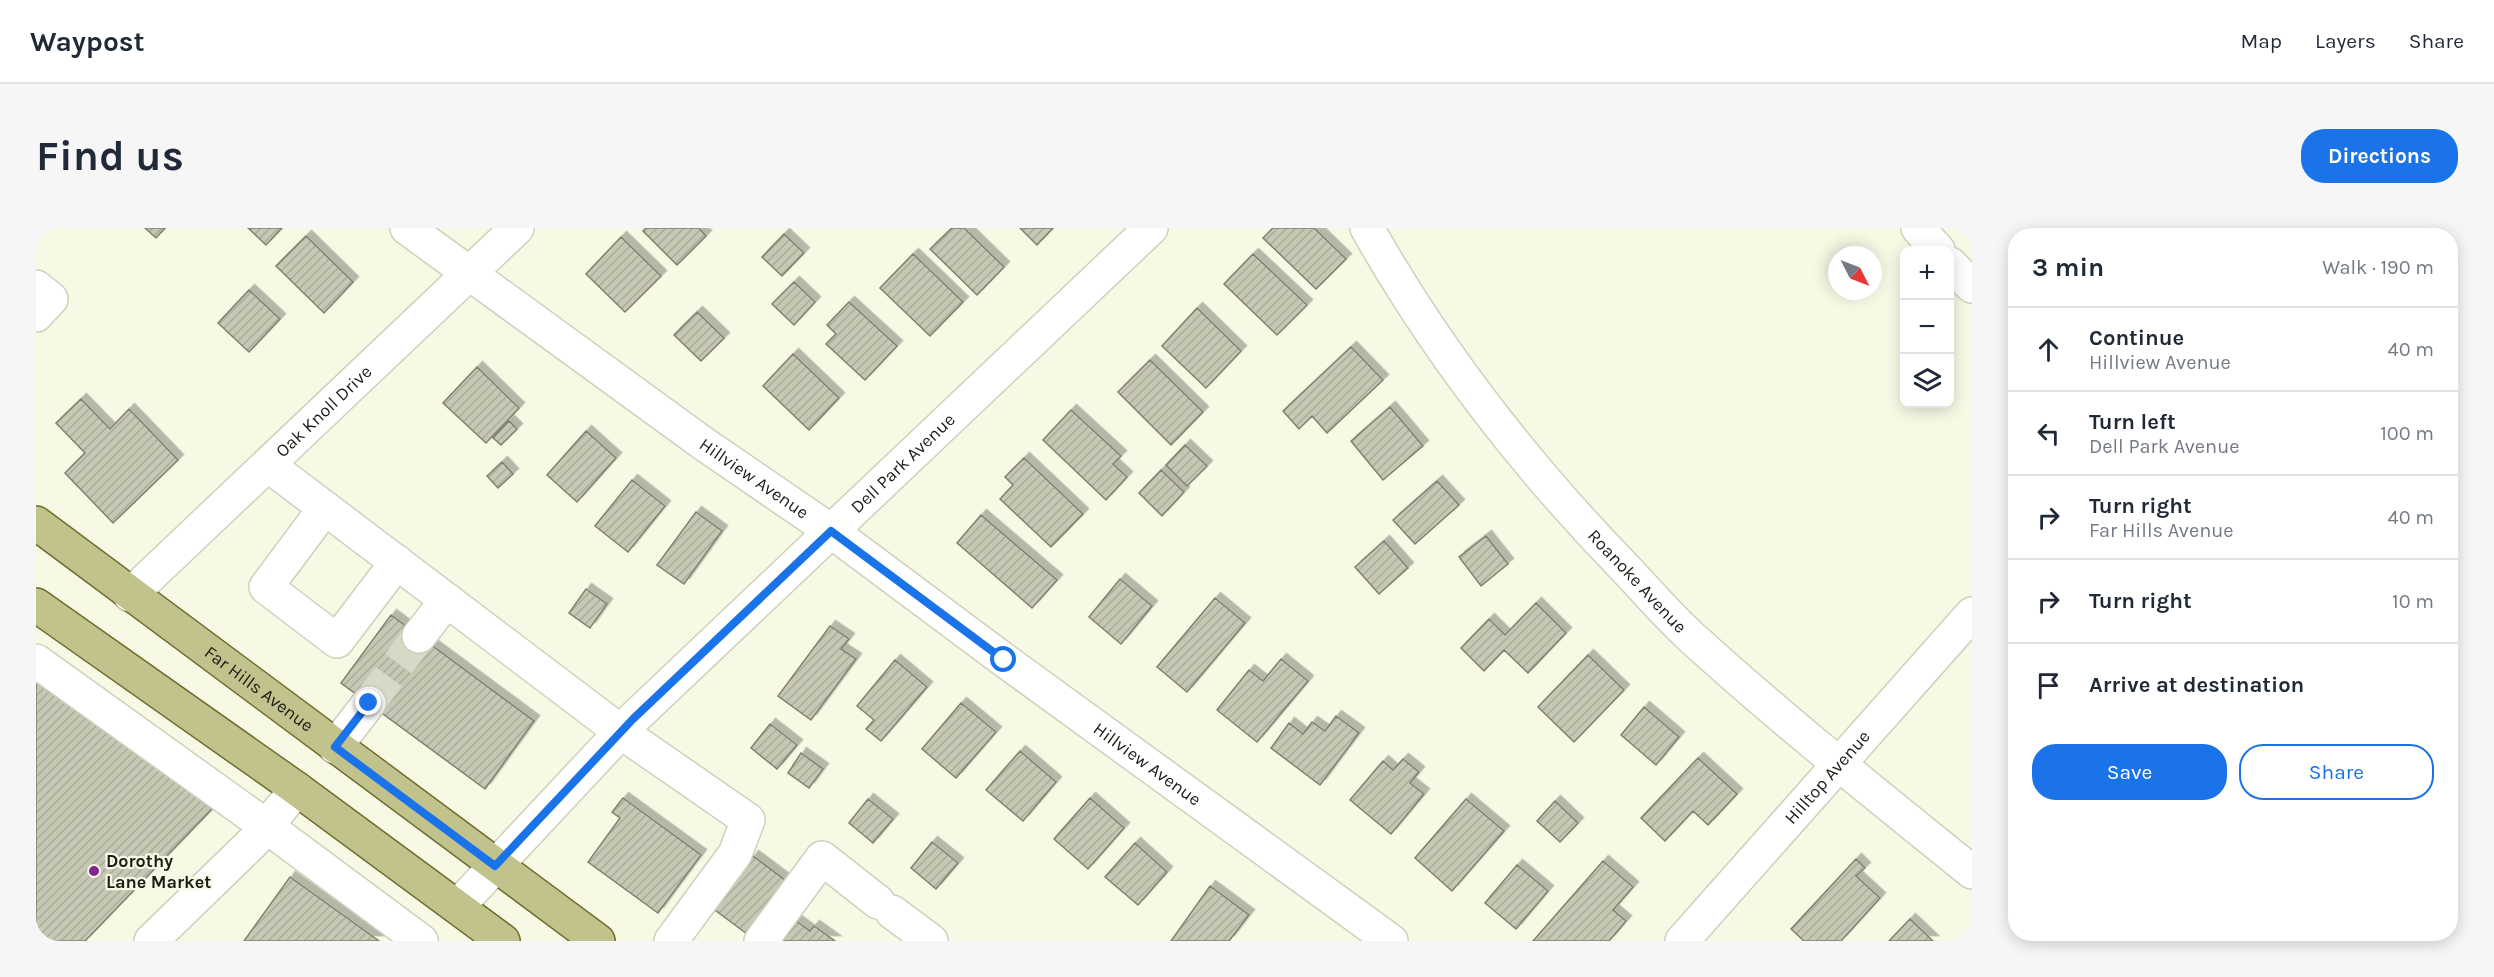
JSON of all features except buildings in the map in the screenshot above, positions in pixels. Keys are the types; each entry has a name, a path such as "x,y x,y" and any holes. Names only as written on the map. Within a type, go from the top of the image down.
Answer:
{"main road":[{"name":"Far Hills Avenue","path":"36,524 598,941"},
{"path":"36,605 297,789 503,941"}],"street":[{"name":"Hillview Avenue","path":"407,228 704,444 831,531 1004,660 1391,941"},
{"name":"Oak Knoll Drive","path":"130,595 517,228"},
{"name":"Dell Park Avenue","path":"458,906 621,732 1151,228"},
{"name":"Roanoke Avenue","path":"1367,228 1397,281 1477,399 1588,530 1689,635 1838,764 1972,872"},
{"path":"1918,228 1934,246"},
{"path":"1954,268 1972,286"},
{"path":"36,287 51,299 36,315"},
{"path":"268,465 621,732 748,820 735,854 671,941"},
{"path":"325,508 266,587 337,641 397,562"},
{"path":"419,636 447,600"},
{"name":"Hilltop Avenue","path":"1682,941 1972,614"},
{"path":"36,661 266,826 421,941"},
{"path":"335,747 369,703"},
{"path":"151,941 266,826 297,789"},
{"path":"761,941 822,858 931,941"}],"tunnel":[{"path":"369,703 419,636"}],"place":[{"name":"Dorothy Lane Market","path":"94,871"}],"route":[{"path":"369,703 335,747 495,866 633,719 831,531 1004,660"}]}
